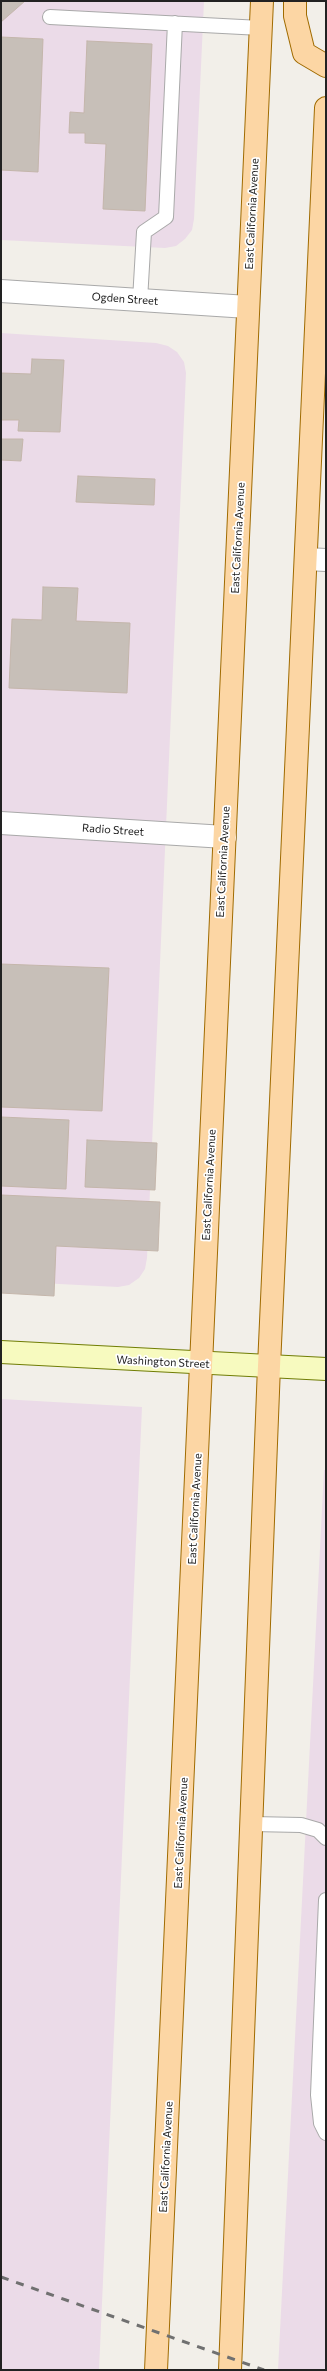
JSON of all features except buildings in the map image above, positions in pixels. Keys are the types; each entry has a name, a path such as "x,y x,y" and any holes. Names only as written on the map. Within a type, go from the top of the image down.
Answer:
{"main road":[{"name":"East California Avenue","path":"156,2370 262,1"},
{"path":"295,1 295,16 304,53 326,66"},
{"path":"230,2370 269,1366 316,559 326,108"}],"street":[{"name":"Ogden Street","path":"1,290 248,307"},
{"name":"Radio Street","path":"1,823 225,837"},
{"name":"Washington Street","path":"1,1352 202,1364 326,1369"}],"lane":[{"path":"50,17 261,28"},
{"path":"140,300 144,232 166,217 175,23"},
{"path":"252,1824 301,1825 318,1830 326,1838"},
{"path":"326,1900 318,2095 321,2123 326,2133"}],"shaded area":[{"path":"1,1 204,1 194,219 192,230 185,239 176,246 165,248 1,240"},
{"path":"1,333 156,343 168,346 177,352 184,362 186,373 147,1258 145,1269 139,1278 129,1285 118,1287 1,1281"},
{"path":"1,1399 142,1407 99,2370 1,2370"},
{"path":"324,1470 326,1470 326,2370 278,2370"}],"railway":[{"path":"1,2277 264,2370"}]}
